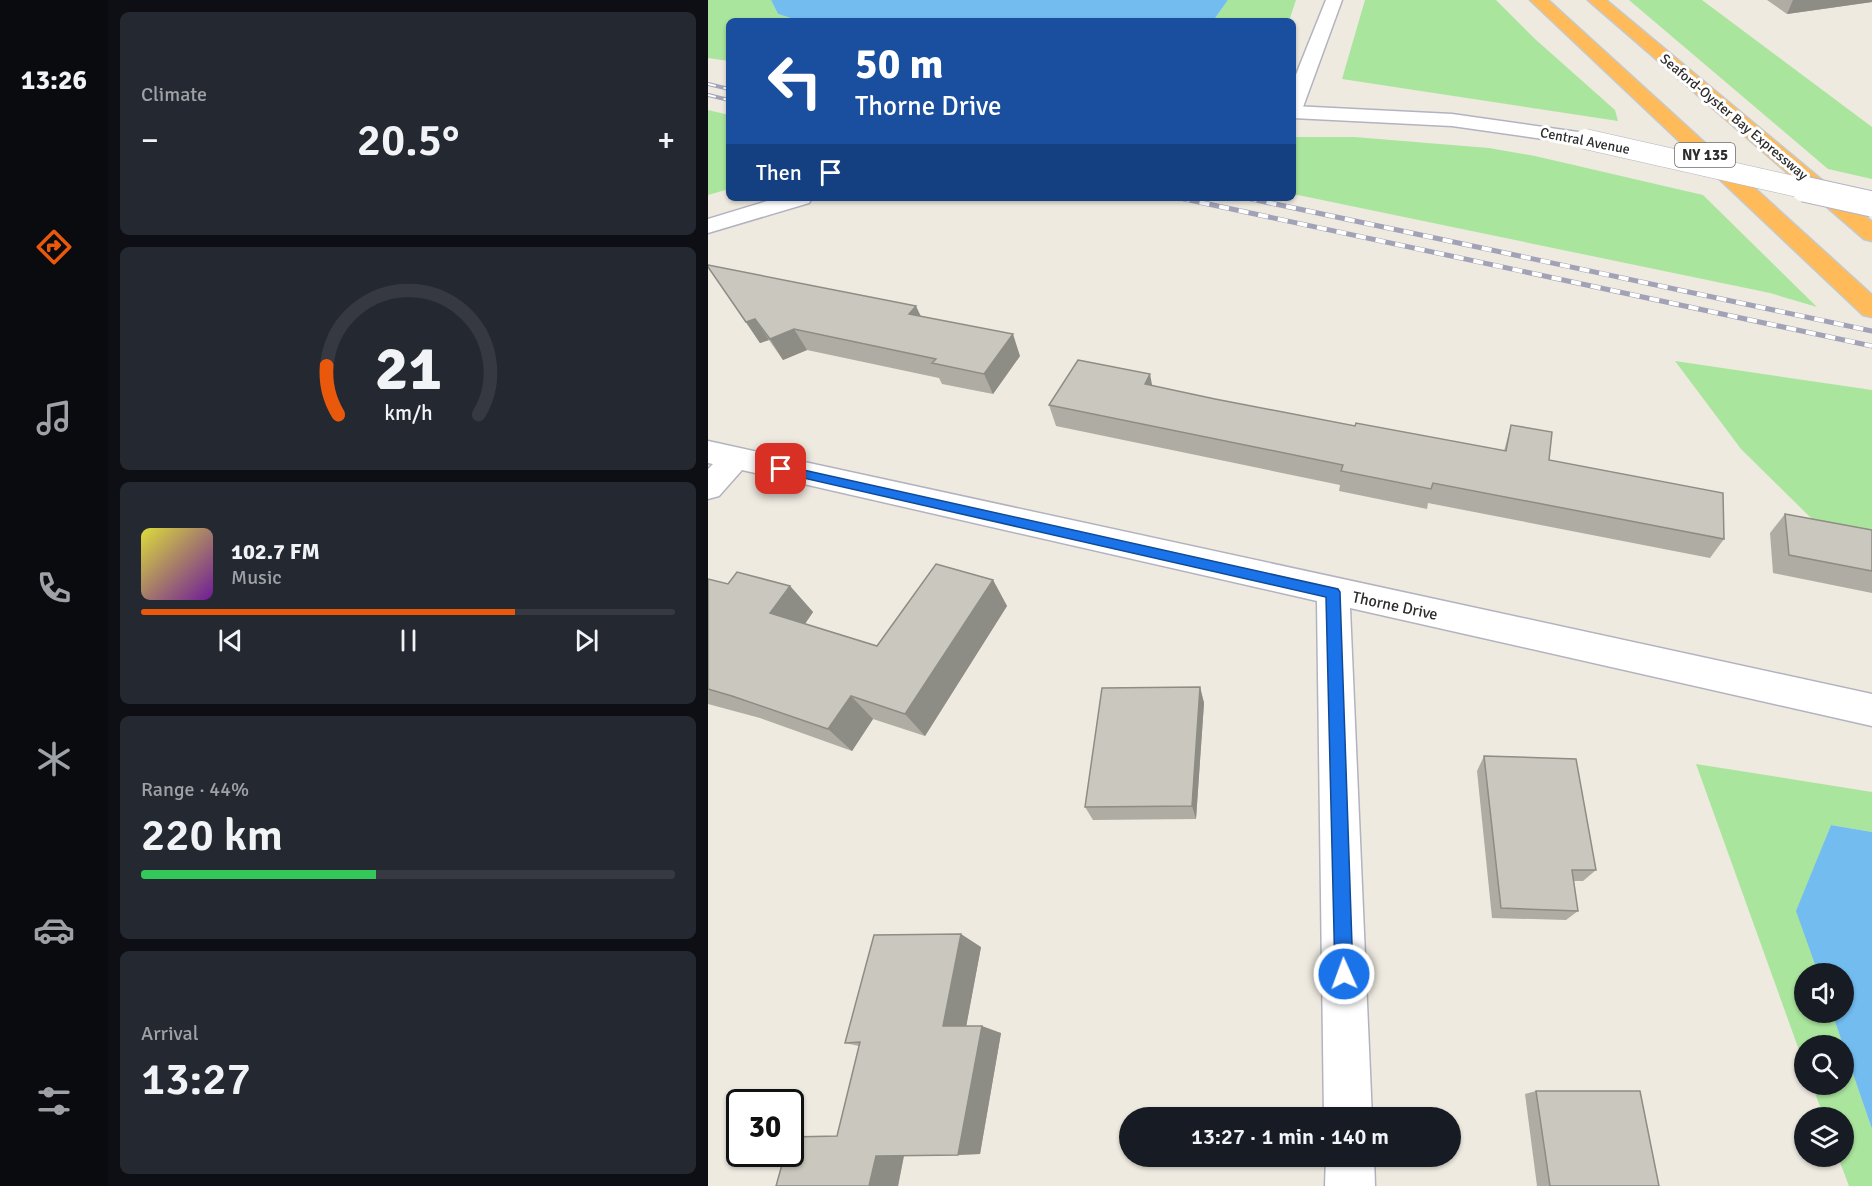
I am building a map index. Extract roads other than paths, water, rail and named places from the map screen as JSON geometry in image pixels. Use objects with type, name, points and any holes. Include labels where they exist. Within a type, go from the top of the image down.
[{"type":"highway","name":"NY 135","points":[[1538,0],[1872,309]]},
{"type":"highway","name":"Seaford-Oyster Bay Expressway","points":[[1596,0],[1872,234]]},
{"type":"street","points":[[1296,99],[1335,0]]},
{"type":"street","name":"Central Avenue","points":[[1296,112],[1452,120],[1585,139],[1872,204]]},
{"type":"street","points":[[708,226],[791,201]]},
{"type":"street","points":[[708,488],[721,456]]},
{"type":"street","name":"Thorne Drive","points":[[721,456],[1872,711]]},
{"type":"street","points":[[1333,592],[1348,1107]]},
{"type":"street","points":[[1350,1167],[1350,1186]]},
{"type":"water","points":[[771,0],[1228,0],[1215,18],[791,18],[778,14]]},
{"type":"water","points":[[1831,825],[1872,832],[1872,1129],[1854,1077],[1854,1035],[1840,1035],[1835,1023],[1854,1023],[1854,963],[1814,963],[1796,911]]},
{"type":"railway","points":[[708,84],[726,88]]},
{"type":"railway","points":[[708,95],[726,99]]},
{"type":"railway","points":[[1194,201],[1872,346]]},
{"type":"railway","points":[[1261,201],[1872,331]]}]
